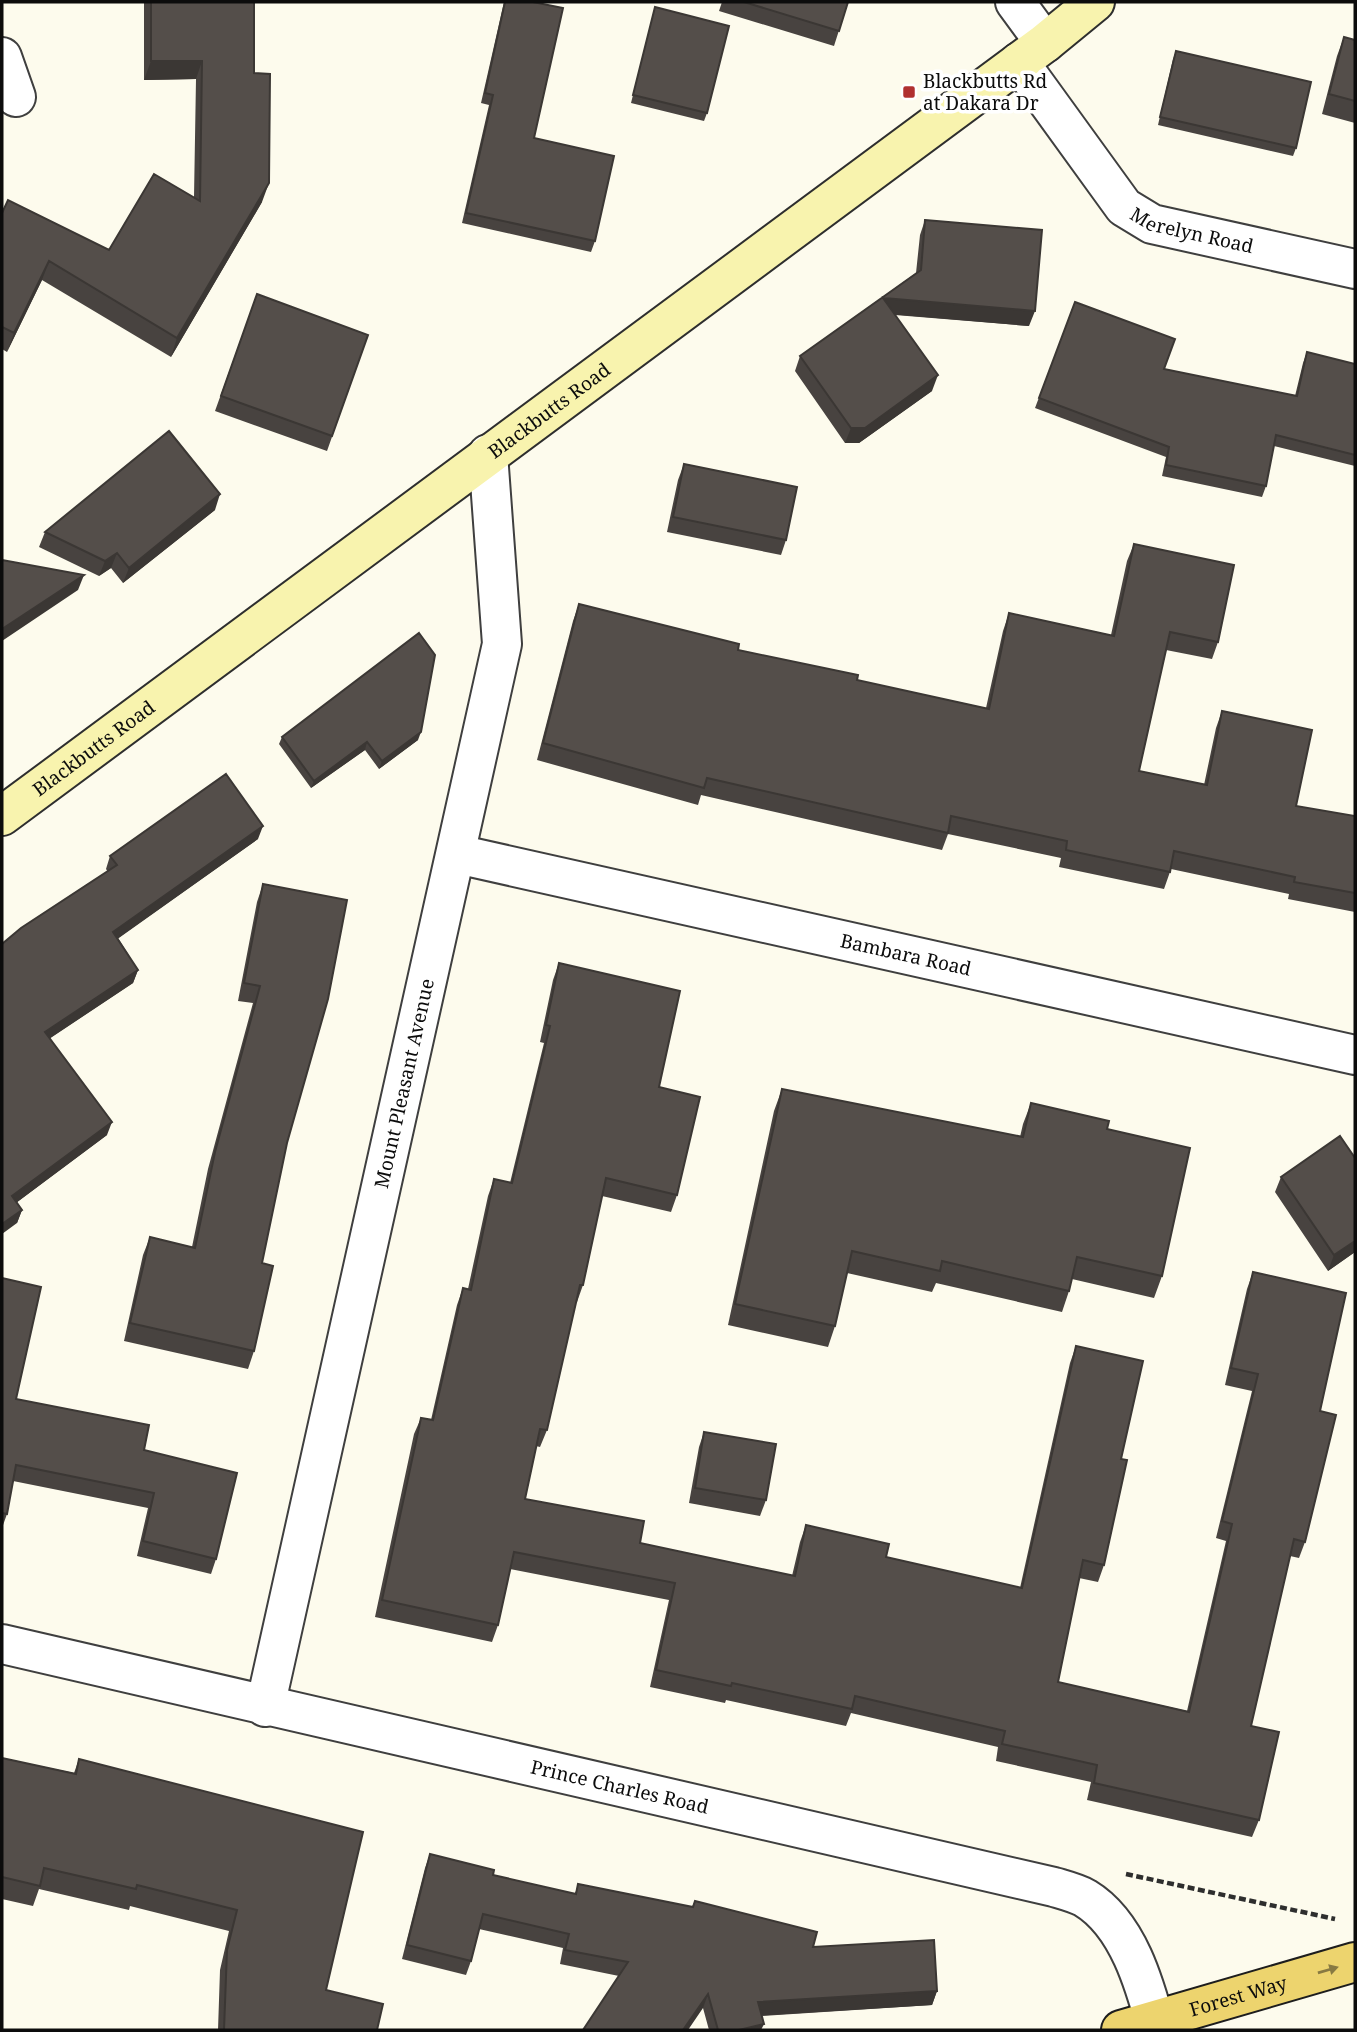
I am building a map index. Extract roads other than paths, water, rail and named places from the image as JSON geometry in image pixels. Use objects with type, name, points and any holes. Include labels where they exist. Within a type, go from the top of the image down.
[{"type":"main road","name":"Forest Way","points":[[1144,2027],[1355,1962]]},
{"type":"street","name":"Merelyn Road","points":[[1014,2],[1032,52],[1124,207],[1152,224],[1355,269]]},
{"type":"street","name":"Blackbutts Road","points":[[2,816],[1032,52],[1095,2]]},
{"type":"street","points":[[2,57],[16,97]]},
{"type":"street","name":"Mount Pleasant Avenue","points":[[265,1707],[502,644],[488,454]]},
{"type":"street","name":"Bambara Road","points":[[457,854],[1355,1055]]},
{"type":"street","name":"Prince Charles Road","points":[[2,1644],[265,1707],[1054,1886],[1085,1898],[1110,1920],[1127,1947],[1144,2027]]},
{"type":"place","name":"Blackbutts Rd at Dakara Dr","points":[[909,92]]}]
